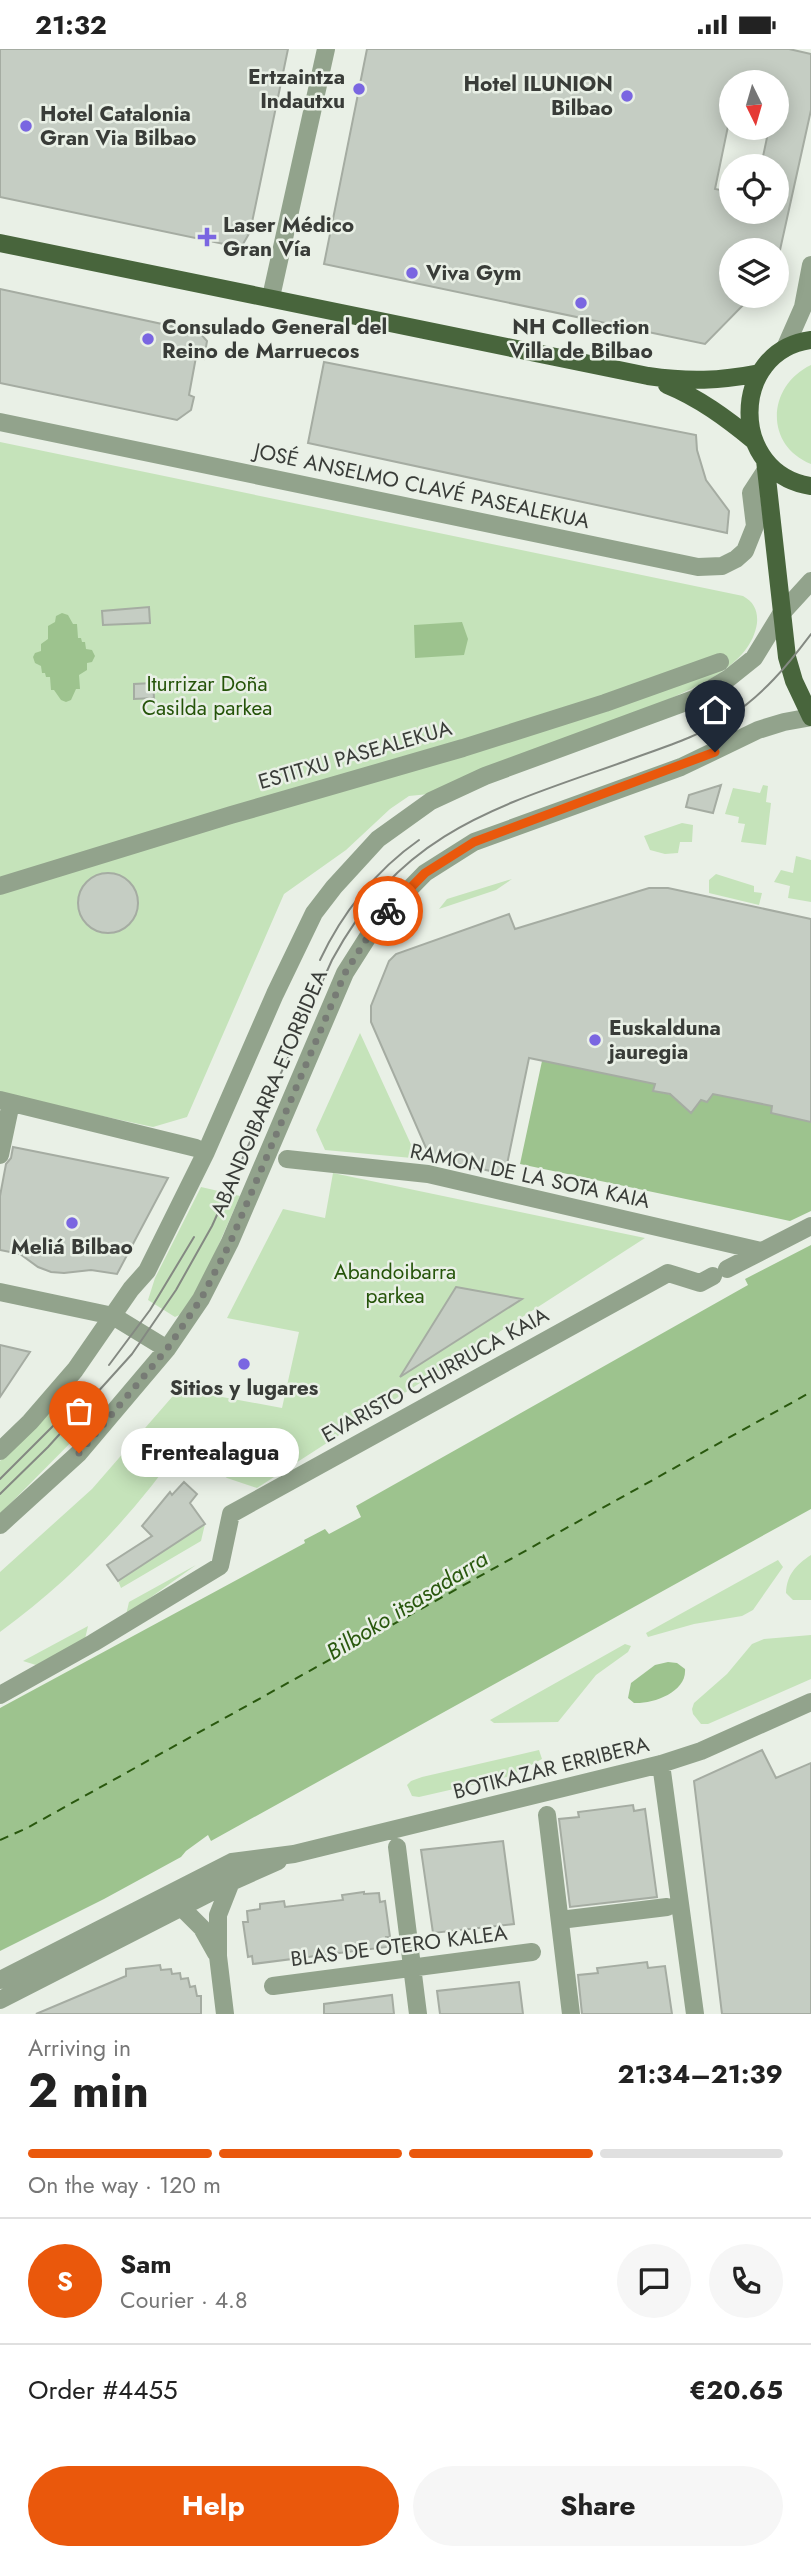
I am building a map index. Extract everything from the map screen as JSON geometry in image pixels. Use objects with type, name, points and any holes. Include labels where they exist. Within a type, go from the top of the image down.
[{"type":"main road","points":[[0,243],[648,376],[699,381],[723,380],[760,373]]},
{"type":"main road","points":[[810,338],[785,348],[760,373],[752,388],[749,423],[753,440],[766,465],[787,657],[794,681],[811,717]]},
{"type":"main road","points":[[648,376],[686,393],[721,414],[753,440]]},
{"type":"main road","points":[[766,465],[782,475],[811,486]]},
{"type":"street","points":[[271,297],[326,49]]},
{"type":"street","points":[[785,348],[803,307],[811,265]]},
{"type":"street","name":"JOSÉ ANSELMO CLAVÉ PASEALEKUA","points":[[0,422],[698,567],[722,566],[736,559],[744,551],[755,526],[751,493],[766,465]]},
{"type":"street","name":"ABANDOIBARRA ETORBIDEA","points":[[0,1451],[30,1422],[75,1370],[131,1289],[147,1271],[206,1152],[275,994],[314,913],[378,839],[431,801],[485,776],[694,699],[729,678],[754,658],[781,614],[811,582]]},
{"type":"street","name":"ESTITXU PASEALEKUA","points":[[0,886],[231,814],[463,748],[605,703],[720,662]]},
{"type":"street","name":"ABANDOIBARRA ETORBIDEA","points":[[0,1525],[79,1453],[167,1349],[201,1299],[230,1243],[345,973],[378,921],[425,873],[474,842],[682,766],[758,730],[811,717]]},
{"type":"street","points":[[0,1155],[6,1102],[197,1148]]},
{"type":"street","name":"RAMON DE LA SOTA KAIA","points":[[287,1159],[428,1174],[761,1251]]},
{"type":"street","name":"EVARISTO CHURRUCA KAIA","points":[[0,1695],[93,1643],[220,1566],[231,1514],[667,1273],[700,1283],[811,1226]]},
{"type":"street","points":[[0,1292],[113,1316],[167,1349]]},
{"type":"street","name":"BOTIKAZAR ERRIBERA","points":[[0,1980],[232,1862],[294,1854],[661,1764],[701,1751],[811,1702]]},
{"type":"street","points":[[661,1764],[695,2014]]},
{"type":"street","points":[[547,1815],[559,1920],[547,1950],[570,2014]]},
{"type":"street","points":[[397,1847],[418,2014]]},
{"type":"street","name":"BOTIKAZAR ERRIBERA","points":[[0,2000],[183,1909],[231,1882],[294,1854]]},
{"type":"street","points":[[225,2014],[218,1956],[218,1915],[231,1882]]},
{"type":"street","points":[[559,1920],[667,1907]]},
{"type":"street","points":[[135,1912],[183,1909],[202,1928],[218,1956]]},
{"type":"street","name":"BLAS DE OTERO KALEA","points":[[273,1986],[547,1950]]},
{"type":"green space","points":[[811,365],[811,464],[796,455],[785,443],[779,430],[777,415],[779,401],[786,387],[796,375]]},
{"type":"green space","name":"Iturrizar Doña Casilda parkea","points":[[0,442],[743,596],[754,607],[757,623],[753,638],[744,651],[733,663],[705,682],[661,703],[429,794],[409,796],[390,809],[346,850],[284,894],[187,1117],[153,1127],[0,1094]]},
{"type":"green space","points":[[763,785],[768,786],[766,802],[771,803],[766,845],[741,842],[745,824],[738,823],[739,817],[725,814],[733,788],[760,793]]},
{"type":"green space","points":[[682,823],[693,825],[692,842],[680,842],[678,853],[665,854],[650,850],[644,836]]},
{"type":"green space","points":[[796,856],[811,860],[811,902],[788,898],[790,886],[774,882],[781,870],[793,873]]},
{"type":"green space","points":[[716,874],[754,886],[754,892],[762,893],[759,905],[709,893],[709,880]]},
{"type":"green space","points":[[512,879],[496,890],[439,909],[447,899]]},
{"type":"green space","points":[[360,1033],[414,1151],[412,1158],[325,1150],[316,1130]]},
{"type":"green space","name":"Abandoibarra parkea","points":[[333,1173],[645,1238],[257,1488],[227,1478],[182,1445],[163,1472],[99,1546],[51,1591],[0,1632],[0,1572],[92,1489],[179,1389],[282,1408],[299,1332],[227,1318],[283,1209],[325,1218]]},
{"type":"green space","points":[[201,1187],[240,1196],[197,1294],[184,1313],[175,1317],[148,1300],[155,1278]]},
{"type":"green space","points":[[72,1387],[102,1411],[0,1514],[0,1461]]},
{"type":"green space","points":[[205,1524],[201,1541],[121,1588],[118,1581]]},
{"type":"green space","points":[[811,1555],[811,1600],[793,1600],[786,1593],[790,1575]]},
{"type":"green space","points":[[778,1560],[783,1567],[753,1610],[742,1616],[694,1624],[648,1637],[646,1633]]},
{"type":"green space","points":[[196,1565],[126,1615],[129,1602]]},
{"type":"green space","points":[[88,1626],[85,1639],[36,1665],[23,1661]]},
{"type":"green space","points":[[811,1635],[811,1679],[708,1724],[701,1724],[693,1714],[694,1703],[727,1674],[752,1644],[764,1639]]},
{"type":"green space","points":[[625,1644],[631,1646],[628,1652],[596,1675],[558,1722],[494,1723],[490,1720]]},
{"type":"green space","points":[[539,1750],[542,1759],[511,1776],[419,1797],[412,1796],[407,1785],[422,1777]]},
{"type":"water","points":[[62,613],[68,615],[73,624],[77,624],[78,638],[85,642],[86,649],[92,650],[95,656],[92,662],[87,663],[87,670],[79,675],[80,689],[76,689],[71,700],[66,702],[51,690],[50,677],[42,673],[41,666],[35,663],[33,657],[41,651],[41,644],[48,639],[48,626]]},
{"type":"water","points":[[462,622],[468,639],[464,655],[415,658],[414,625]]},
{"type":"water","points":[[542,1061],[655,1084],[653,1091],[707,1102],[713,1094],[772,1106],[771,1113],[811,1122],[811,1211],[790,1221],[520,1164]]},
{"type":"water","name":"Bilboko itsasadarra","points":[[811,1245],[811,1509],[211,1841],[208,1835],[181,1857],[0,1951],[0,1708],[305,1543],[304,1540],[325,1529],[329,1534],[361,1517],[356,1506],[748,1285],[745,1279]]},
{"type":"water","points":[[677,1663],[685,1669],[681,1684],[675,1690],[659,1699],[642,1703],[634,1703],[628,1698],[631,1683],[655,1665]]},
{"type":"building","points":[[0,49],[288,49],[250,232],[243,244],[238,247],[0,197]]},
{"type":"building","points":[[367,49],[789,49],[811,54],[811,110],[789,209],[789,154],[764,154],[766,140],[789,140],[789,70],[719,70],[719,140],[725,140],[722,154],[719,154],[715,189],[719,190],[719,224],[786,224],[783,238],[719,238],[719,308],[740,308],[705,344],[324,264]]},
{"type":"building","points":[[0,289],[199,332],[207,341],[204,359],[196,357],[189,395],[194,397],[191,410],[177,420],[0,383]]},
{"type":"building","points":[[324,362],[696,435],[697,450],[706,480],[729,511],[727,533],[308,443]]},
{"type":"building","points":[[149,607],[150,623],[103,625],[102,611]]},
{"type":"building","points":[[153,683],[154,698],[134,699],[134,684]]},
{"type":"building","points":[[721,785],[713,813],[686,807],[689,795]]},
{"type":"building","points":[[102,873],[114,873],[133,886],[138,903],[136,915],[125,928],[114,933],[102,933],[83,920],[78,909],[78,897],[91,878]]},
{"type":"building","name":"Euskalduna jauregia","points":[[649,888],[668,888],[811,919],[811,1122],[771,1113],[772,1106],[713,1094],[707,1102],[701,1100],[691,1113],[670,1094],[653,1091],[655,1084],[529,1058],[505,1174],[438,1160],[426,1148],[371,1022],[371,1006],[389,961],[396,954],[509,914],[515,929]]},
{"type":"building","name":"Meliá Bilbao","points":[[13,1147],[168,1178],[117,1274],[91,1270],[51,1272],[38,1267],[20,1254],[0,1250],[0,1196],[6,1164],[11,1158]]},
{"type":"building","points":[[456,1287],[522,1299],[400,1377]]},
{"type":"building","points":[[0,1345],[30,1352],[0,1397]]},
{"type":"building","points":[[184,1482],[197,1494],[190,1503],[205,1524],[118,1581],[107,1565],[152,1536],[142,1526],[170,1492],[172,1495]]},
{"type":"building","points":[[762,1750],[776,1778],[811,1763],[811,2014],[722,2014],[694,1781]]},
{"type":"building","points":[[633,1805],[634,1811],[645,1809],[657,1897],[570,1907],[559,1819],[579,1817],[578,1812]]},
{"type":"building","points":[[503,1841],[514,1924],[433,1933],[421,1850]]},
{"type":"building","points":[[379,1893],[380,1902],[385,1901],[390,1937],[386,1937],[387,1947],[253,1964],[252,1956],[248,1957],[243,1922],[248,1922],[247,1911],[260,1909],[260,1904],[284,1901],[285,1907],[343,1900],[342,1895]]},
{"type":"building","points":[[647,1962],[648,1968],[665,1966],[672,2014],[582,2014],[578,1975],[598,1973],[597,1968]]},
{"type":"building","points":[[160,1965],[161,1970],[171,1969],[172,1974],[180,1973],[181,1979],[188,1978],[190,1987],[195,1986],[197,1996],[201,1996],[201,2014],[36,2014],[126,1976],[126,1969]]},
{"type":"building","points":[[519,1982],[523,2014],[440,2014],[437,1991]]},
{"type":"building","points":[[392,1995],[394,2014],[324,2014],[324,2004]]},
{"type":"ferry route","points":[[0,1840],[27,1828],[811,1392]]},
{"type":"tram line","points":[[0,1494],[48,1447],[132,1354],[176,1290],[212,1226],[332,960],[359,916],[389,881],[422,852],[457,829],[495,810],[679,742],[717,724],[764,690],[811,634]]},
{"type":"tram line","points":[[320,960],[339,926],[362,894],[388,865],[419,840]]},
{"type":"tram line","points":[[109,1365],[150,1310],[194,1237]]},
{"type":"tram line","points":[[0,1479],[57,1422]]},
{"type":"way so far","points":[[79,1453],[167,1349],[201,1299],[230,1243],[345,973],[378,921],[388,911]]},
{"type":"place","name":"Ertzaintza Indautxu","points":[[359,89]]},
{"type":"place","name":"Hotel ILUNION Bilbao","points":[[627,96]]},
{"type":"place","name":"Hotel Catalonia Gran Via Bilbao","points":[[26,126]]},
{"type":"place","name":"Laser Médico Gran Vía","points":[[207,237]]},
{"type":"place","name":"Viva Gym","points":[[412,273]]},
{"type":"place","name":"NH Collection Villa de Bilbao","points":[[581,303]]},
{"type":"place","name":"Consulado General del Reino de Marruecos","points":[[148,339]]},
{"type":"place","name":"Euskalduna jauregia","points":[[595,1040]]},
{"type":"place","name":"Meliá Bilbao","points":[[72,1223]]},
{"type":"place","name":"Sitios y lugares","points":[[244,1364]]},
{"type":"place","name":"Frentealagua","points":[[79,1453]]},
{"type":"route","points":[[388,911],[425,873],[474,842],[715,752]]}]
